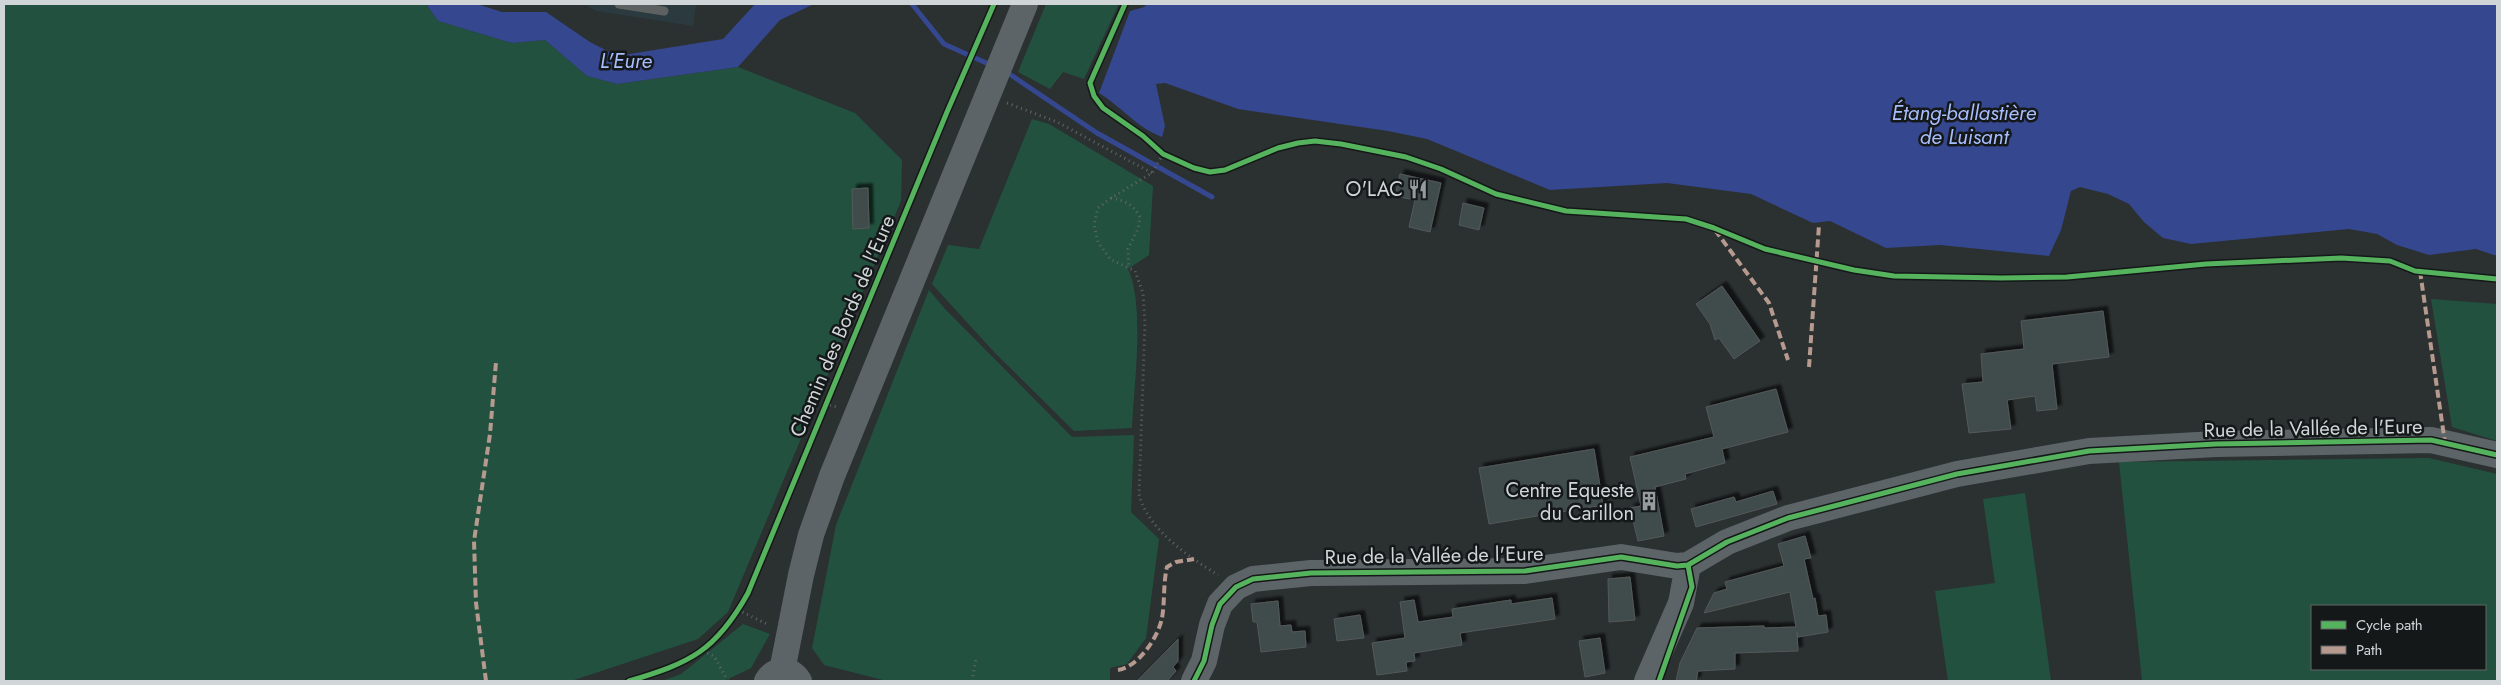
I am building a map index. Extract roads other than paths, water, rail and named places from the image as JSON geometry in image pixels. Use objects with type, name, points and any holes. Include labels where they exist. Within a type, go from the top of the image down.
[{"type":"street","points":[[783,678],[801,574],[811,535],[829,485],[1025,4]]},
{"type":"street","name":"Rue de la Vallée de l'Eure","points":[[1194,681],[1204,661],[1212,626],[1220,604],[1236,586],[1253,579],[1310,573],[1524,572],[1621,556],[1676,566],[1688,565],[1727,542],[1788,518],[1957,474],[2089,451],[2216,444],[2431,440],[2497,455]]},
{"type":"street","points":[[1647,681],[1681,603],[1688,565]]},
{"type":"lane","points":[[619,4],[664,11]]},
{"type":"water","name":"L'Eure","points":[[426,4],[477,4],[502,12],[546,12],[590,42],[617,56],[723,39],[755,4],[814,4],[780,20],[738,67],[617,84],[587,76],[545,40],[512,43],[438,21]]},
{"type":"water","name":"Étang-ballastière de Luisant","points":[[1147,4],[2497,4],[2497,256],[2476,249],[2429,255],[2397,245],[2377,234],[2349,229],[2191,244],[2163,238],[2144,222],[2129,204],[2108,194],[2080,187],[2071,191],[2061,230],[2049,256],[1940,245],[1886,248],[1830,221],[1813,223],[1751,194],[1667,183],[1550,190],[1427,139],[1388,131],[1238,109],[1165,83],[1156,84],[1165,126],[1162,137],[1144,128],[1099,93],[1130,11],[1144,7]]},
{"type":"waterway","points":[[912,4],[944,44],[993,66]]},
{"type":"waterway","points":[[1005,71],[1097,133],[1212,197]]},
{"type":"place","name":"O'LAC","points":[[1418,189]]},
{"type":"place","name":"Centre Equeste du Carillon","points":[[1649,501]]}]
